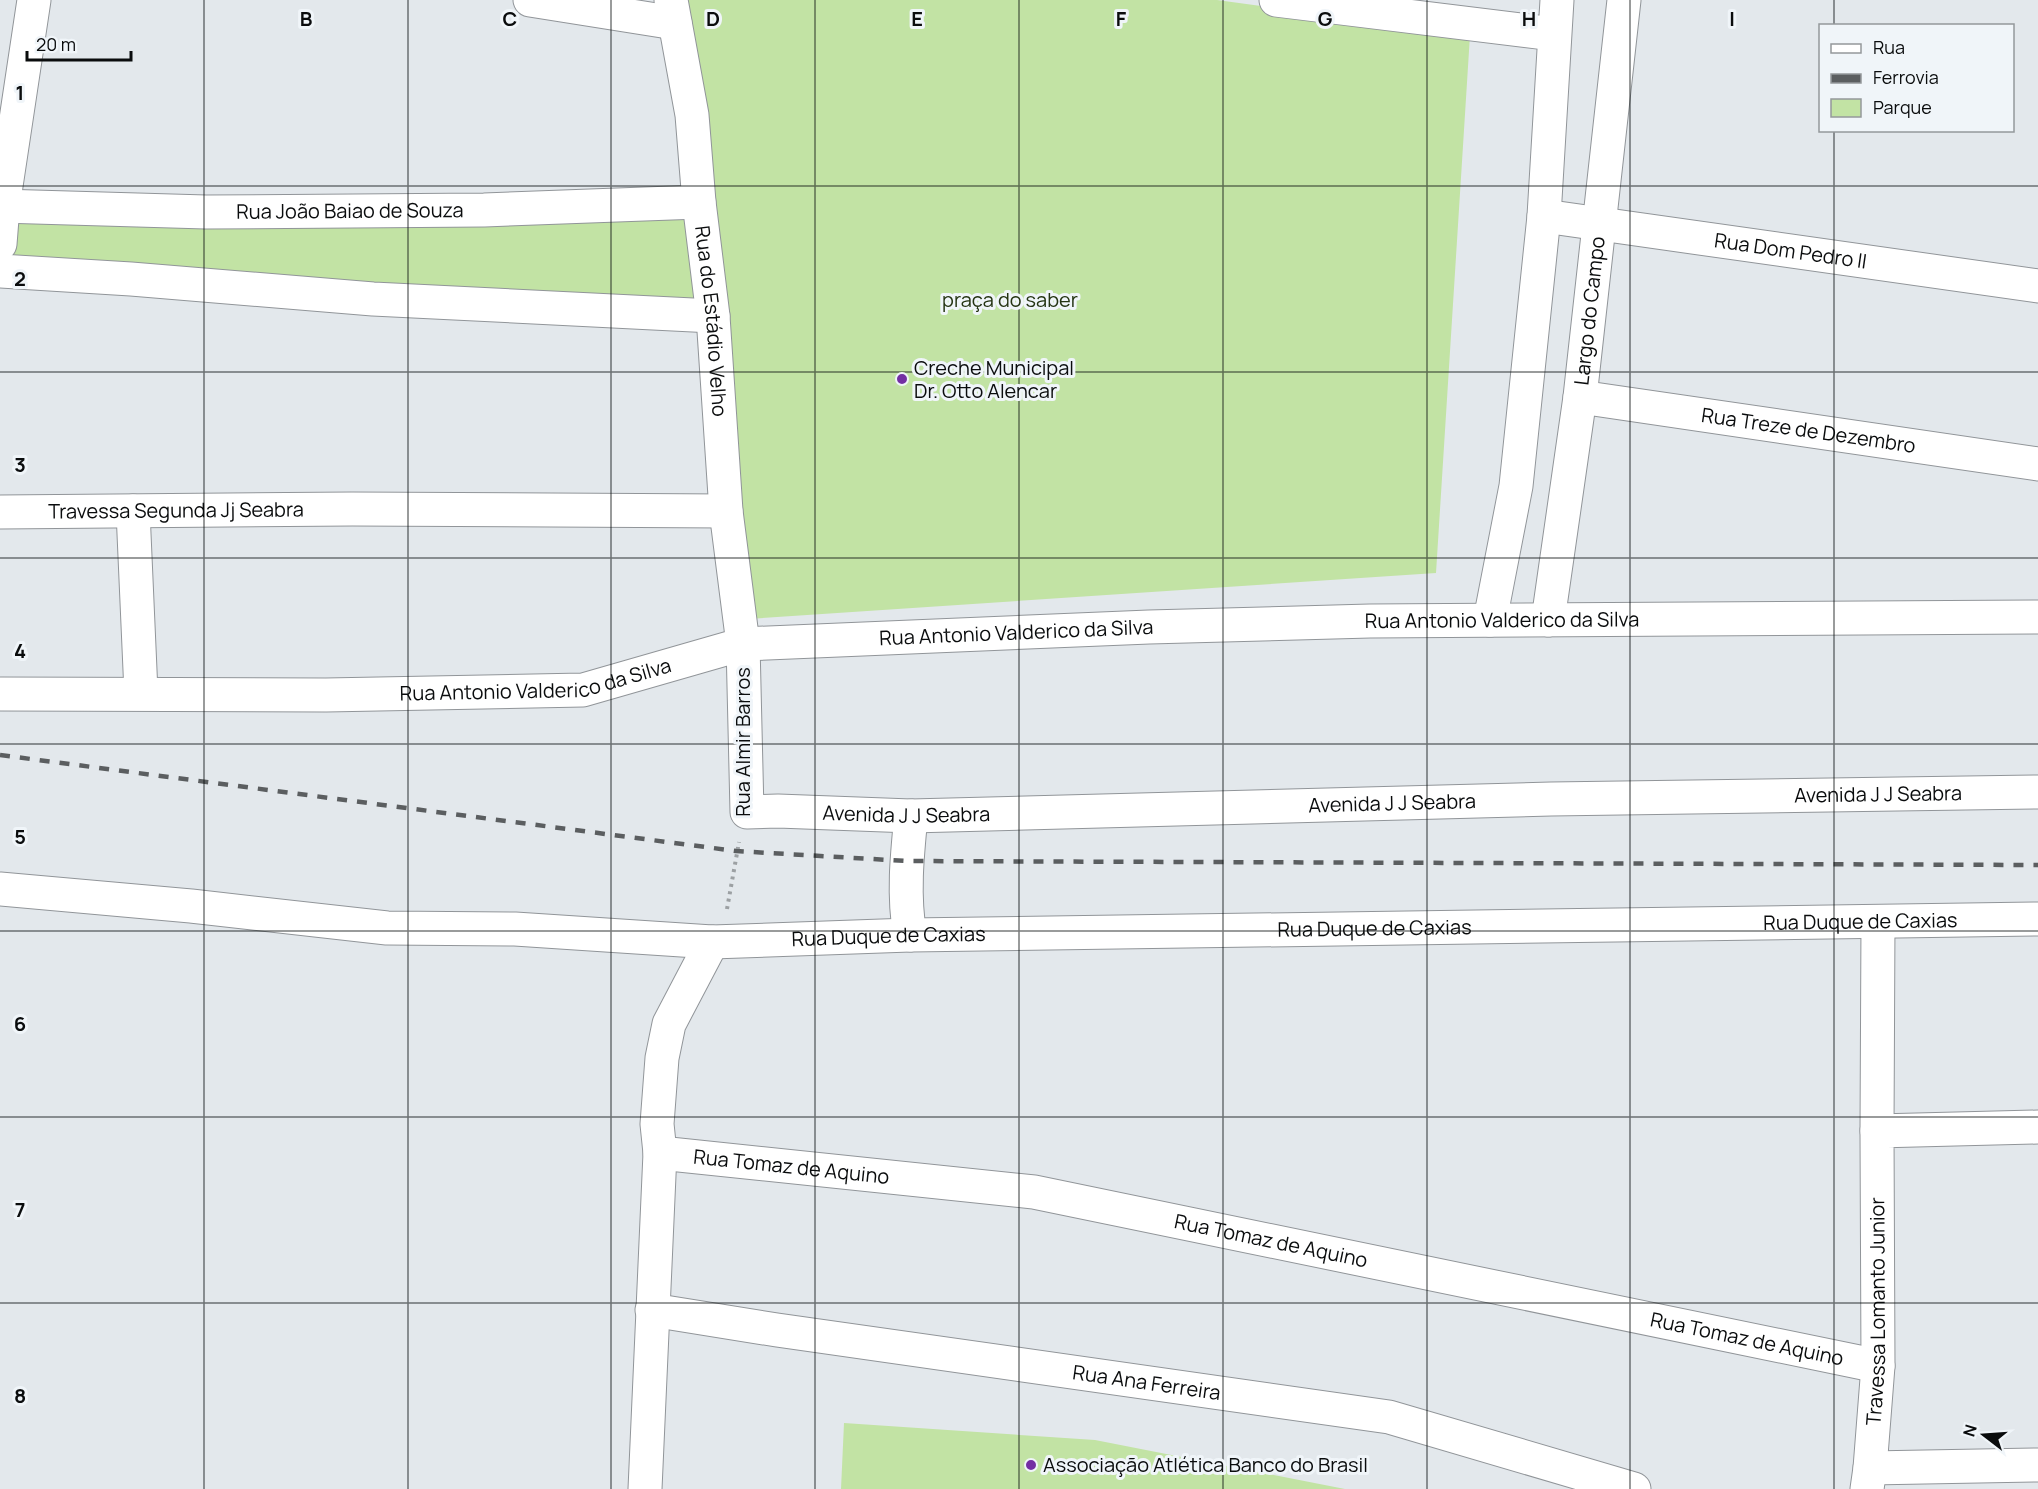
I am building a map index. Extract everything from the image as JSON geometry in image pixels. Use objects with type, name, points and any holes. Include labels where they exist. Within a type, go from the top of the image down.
[{"type":"street","points":[[0,244],[1,206],[34,0]]},
{"type":"street","points":[[530,0],[673,12]]},
{"type":"street","points":[[1276,0],[1554,34]]},
{"type":"street","points":[[1490,620],[1516,486],[1544,216],[1557,0]]},
{"type":"street","name":"Largo do Campo","points":[[1548,620],[1580,397],[1624,0]]},
{"type":"street","name":"Rua do Estádio Velho","points":[[673,12],[692,115],[699,202],[713,316],[726,511],[742,644]]},
{"type":"street","name":"Rua João Baiao de Souza","points":[[1,206],[206,212],[484,210],[699,202]]},
{"type":"street","name":"Rua Dom Pedro II","points":[[1544,216],[2038,286]]},
{"type":"street","points":[[0,271],[373,298],[713,316]]},
{"type":"street","name":"Rua Treze de Dezembro","points":[[1580,397],[2038,464]]},
{"type":"street","name":"Travessa Segunda Jj Seabra","points":[[0,512],[352,509],[726,511]]},
{"type":"street","points":[[133,511],[141,693]]},
{"type":"street","name":"Rua Antonio Valderico da Silva","points":[[0,694],[326,695],[584,690],[742,644],[1173,626],[1490,620],[2038,617]]},
{"type":"street","name":"Rua Almir Barros","points":[[742,644],[747,812]]},
{"type":"street","name":"Avenida J J Seabra","points":[[747,812],[911,816],[1551,799],[2038,792]]},
{"type":"street","points":[[910,935],[907,919],[906,861],[911,816]]},
{"type":"street","name":"Rua Duque de Caxias","points":[[0,889],[191,906],[387,928],[515,930],[712,942],[910,935],[2038,919]]},
{"type":"street","name":"Travessa Lomanto Junior","points":[[1869,1479],[1878,1366],[1878,922]]},
{"type":"street","points":[[645,1489],[660,1153],[657,1124],[662,1058],[669,1024],[712,942]]},
{"type":"street","points":[[1878,1131],[2038,1127]]},
{"type":"street","name":"Rua Tomaz de Aquino","points":[[660,1153],[1034,1192],[1878,1366]]},
{"type":"street","name":"Rua Ana Ferreira","points":[[652,1310],[801,1334],[1389,1417],[1634,1489]]},
{"type":"street","points":[[1869,1479],[2038,1465]]},
{"type":"path","name":"Rua Almir Barros","points":[[712,942],[720,930],[728,908],[736,851],[747,812]]},
{"type":"green space","name":"praça do saber","points":[[669,0],[1217,0],[1470,35],[1436,573],[748,619],[709,316],[0,271],[3,206],[695,202]]},
{"type":"green space","name":"Associação Atlética Banco do Brasil","points":[[844,1423],[1095,1440],[1345,1489],[841,1489]]},
{"type":"railway","points":[[0,755],[736,851],[906,861],[2038,865]]},
{"type":"place","name":"Creche Municipal Dr. Otto Alencar","points":[[902,379]]},
{"type":"place","name":"Associação Atlética Banco do Brasil","points":[[1031,1465]]}]
